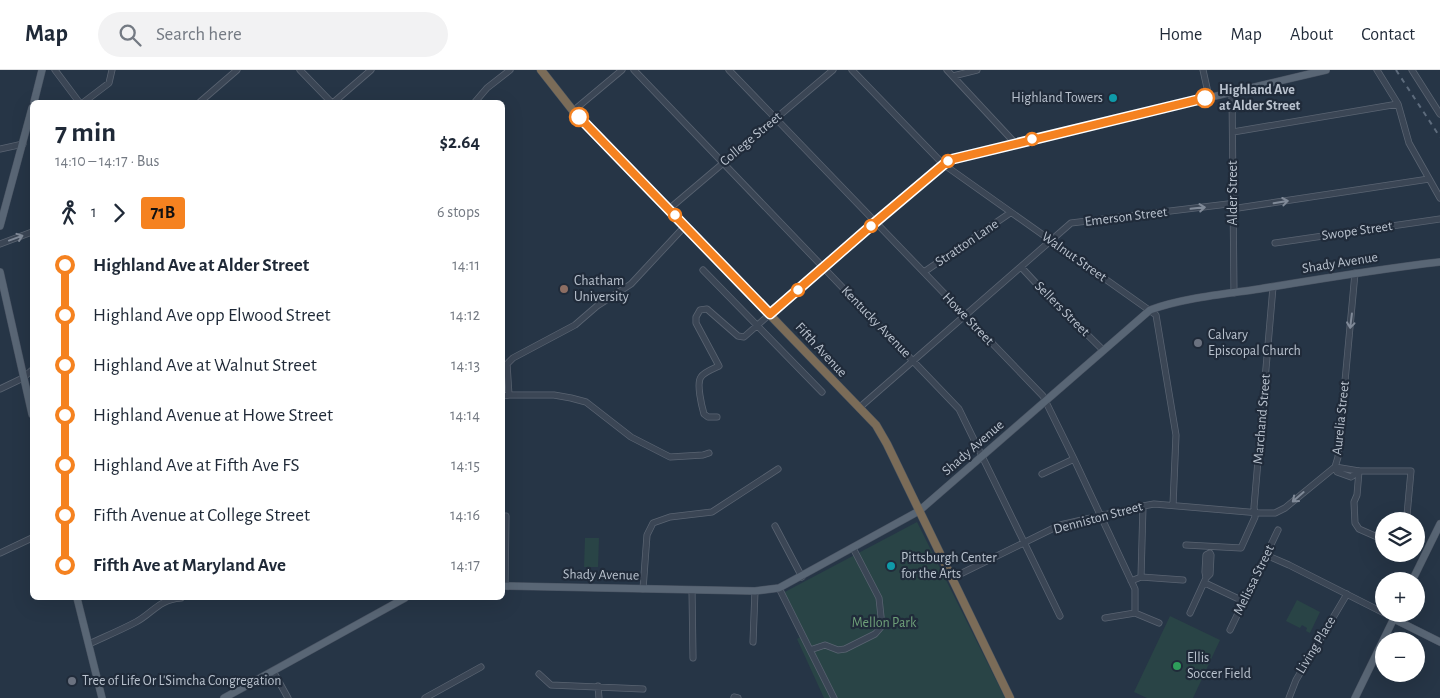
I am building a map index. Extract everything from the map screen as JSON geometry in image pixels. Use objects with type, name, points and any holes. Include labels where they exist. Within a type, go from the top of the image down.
[{"type":"highway","name":"Fifth Avenue","points":[[541,70],[573,111],[876,425],[1010,698]]},
{"type":"main road","points":[[34,100],[42,70]]},
{"type":"main road","points":[[770,314],[949,160],[1326,70]]},
{"type":"main road","points":[[0,226],[30,116]]},
{"type":"main road","name":"Shady Avenue","points":[[505,586],[755,591],[779,588],[919,511],[1150,310],[1162,305],[1234,293],[1355,273],[1440,262]]},
{"type":"main road","points":[[0,272],[30,406]]},
{"type":"main road","points":[[1416,572],[1440,524]]},
{"type":"main road","points":[[77,600],[102,698]]},
{"type":"main road","points":[[224,698],[401,600]]},
{"type":"main road","points":[[1355,698],[1392,622]]},
{"type":"main road","points":[[1405,622],[1440,642]]},
{"type":"street","points":[[56,70],[78,100]]},
{"type":"street","points":[[87,100],[109,83],[112,70]]},
{"type":"street","points":[[202,100],[237,70]]},
{"type":"street","points":[[300,70],[330,100]]},
{"type":"street","points":[[334,100],[371,70]]},
{"type":"street","points":[[477,100],[487,88],[510,70]]},
{"type":"street","points":[[573,111],[622,70]]},
{"type":"street","name":"Kentucky Avenue","points":[[634,70],[959,409],[1060,616]]},
{"type":"street","name":"Howe Street","points":[[729,70],[965,314],[1046,401],[1135,589],[1135,613]]},
{"type":"street","name":"College Street","points":[[669,209],[833,70]]},
{"type":"street","name":"Walnut Street","points":[[852,70],[943,164],[1150,310]]},
{"type":"street","points":[[948,70],[1016,143]]},
{"type":"street","points":[[953,76],[977,70]]},
{"type":"street","points":[[1203,70],[1209,97]]},
{"type":"street","points":[[1377,70],[1398,104],[1409,143],[1440,198]]},
{"type":"street","points":[[1412,70],[1440,114]]},
{"type":"street","name":"Alder Street","points":[[1232,92],[1234,293]]},
{"type":"street","points":[[1233,132],[1398,104]]},
{"type":"street","points":[[0,149],[23,144]]},
{"type":"street","name":"Emerson Street","points":[[859,408],[1071,223],[1228,204],[1238,208],[1430,179]]},
{"type":"street","name":"Stratton Lane","points":[[924,272],[1010,213]]},
{"type":"street","name":"Swope Street","points":[[1274,243],[1440,219]]},
{"type":"street","points":[[509,395],[507,364],[513,358],[575,326],[597,306],[631,284],[685,226]]},
{"type":"street","points":[[0,244],[30,233]]},
{"type":"street","name":"Sellers Street","points":[[1021,267],[1103,350]]},
{"type":"street","points":[[703,270],[822,392]]},
{"type":"street","name":"Aurelia Street","points":[[1254,512],[1275,513],[1281,510],[1335,467],[1338,457],[1355,273]]},
{"type":"street","name":"Marchand Street","points":[[1186,545],[1241,548],[1255,517],[1273,287]]},
{"type":"street","points":[[717,417],[708,417],[704,414],[701,404],[699,381],[701,376],[719,366],[696,323],[696,316],[700,310],[707,309],[738,336],[747,336],[770,314]]},
{"type":"street","points":[[1150,310],[1156,315],[1176,436],[1172,505]]},
{"type":"street","points":[[0,389],[23,378],[30,372]]},
{"type":"street","points":[[505,396],[554,396],[586,402],[631,437],[670,457],[708,453]]},
{"type":"street","points":[[1042,474],[1074,459]]},
{"type":"street","points":[[1335,467],[1359,471],[1410,471],[1407,512]]},
{"type":"street","points":[[643,589],[647,535],[653,523],[670,517],[712,512],[778,469]]},
{"type":"street","points":[[1359,471],[1357,495],[1354,502],[1355,523],[1359,529],[1375,536]]},
{"type":"street","name":"Denniston Street","points":[[952,578],[1060,525],[1143,506],[1154,504],[1254,512]]},
{"type":"street","points":[[1141,577],[1143,506]]},
{"type":"street","points":[[505,551],[506,516]]},
{"type":"street","points":[[776,526],[802,577]]},
{"type":"street","name":"Melissa Street","points":[[1230,630],[1278,530]]},
{"type":"street","points":[[0,552],[30,539]]},
{"type":"street","points":[[810,650],[825,645],[838,650],[845,649],[875,634],[881,628],[880,601],[853,548]]},
{"type":"street","points":[[1266,555],[1375,609]]},
{"type":"street","points":[[1131,580],[1141,577],[1183,580]]},
{"type":"street","points":[[1190,613],[1206,580],[1243,601]]},
{"type":"street","points":[[779,588],[834,698]]},
{"type":"street","points":[[692,590],[693,658]]},
{"type":"street","points":[[753,642],[755,591]]},
{"type":"street","name":"Living Place","points":[[1289,698],[1296,680],[1347,594]]},
{"type":"street","points":[[88,644],[136,622],[160,603],[168,600]]},
{"type":"street","points":[[1106,618],[1135,613],[1159,623]]},
{"type":"street","points":[[425,698],[481,667]]},
{"type":"street","points":[[273,671],[288,698]]},
{"type":"street","points":[[539,674],[552,685],[643,689]]},
{"type":"street","points":[[598,686],[598,698]]},
{"type":"green space","name":"Mellon Park","points":[[917,522],[1005,698],[824,698],[797,639],[800,637],[779,595]]},
{"type":"green space","points":[[585,538],[599,538],[598,567],[584,567]]},
{"type":"green space","points":[[1297,600],[1320,612],[1310,633],[1302,625],[1300,628],[1286,621]]},
{"type":"green space","name":"Ellis Soccer Field","points":[[1170,616],[1220,640],[1193,698],[1147,698],[1134,692]]},
{"type":"railway","points":[[1396,70],[1440,137]]},
{"type":"bus line","name":"71B","points":[[579,117],[770,314],[949,160],[1205,98]]},
{"type":"place","name":"Highland Towers","points":[[1113,98]]},
{"type":"place","name":"Highland Ave at Alder Street","points":[[1205,98]]},
{"type":"place","name":"Chatham University","points":[[564,289]]},
{"type":"place","name":"Calvary Episcopal Church","points":[[1198,343]]},
{"type":"place","name":"Pittsburgh Center for the Arts","points":[[891,566]]},
{"type":"place","name":"Ellis Soccer Field","points":[[1177,666]]},
{"type":"place","name":"Tree of Life Or L'Simcha Congregation","points":[[72,681]]}]
